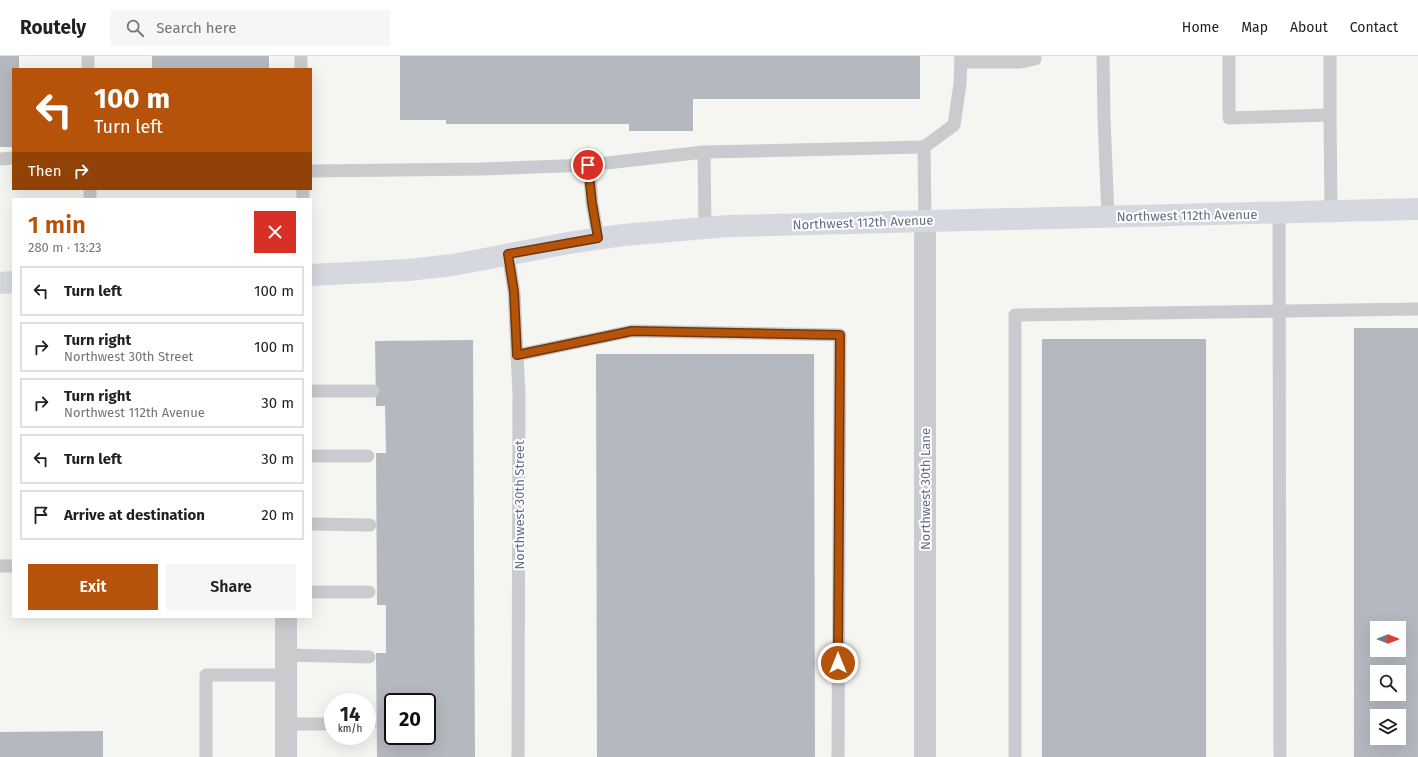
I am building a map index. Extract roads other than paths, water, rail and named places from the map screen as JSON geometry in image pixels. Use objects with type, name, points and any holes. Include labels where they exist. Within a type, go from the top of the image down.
[{"type":"street","name":"Northwest 112th Avenue","points":[[312,275],[408,270],[453,265],[598,238],[644,232],[705,228],[1418,208]]},
{"type":"street","name":"Northwest 30th Lane","points":[[925,221],[925,757]]},
{"type":"street","points":[[0,282],[12,282]]},
{"type":"street","points":[[286,618],[286,757]]},
{"type":"lane","points":[[88,56],[88,68]]},
{"type":"lane","points":[[301,56],[301,68]]},
{"type":"lane","points":[[312,171],[482,169],[588,165],[704,152],[924,147],[954,125],[960,84],[961,59],[1021,62],[1035,59],[1035,56]]},
{"type":"lane","points":[[1103,56],[1108,217]]},
{"type":"lane","points":[[1229,56],[1229,118],[1330,115]]},
{"type":"lane","points":[[1330,56],[1331,211]]},
{"type":"lane","points":[[924,147],[925,221]]},
{"type":"lane","points":[[704,152],[705,228]]},
{"type":"lane","points":[[0,159],[12,158]]},
{"type":"lane","points":[[588,165],[598,238]]},
{"type":"lane","points":[[1278,212],[1280,757]]},
{"type":"lane","name":"Northwest 30th Street","points":[[508,254],[514,292],[519,394],[518,757]]},
{"type":"lane","points":[[1015,757],[1015,315],[1418,309]]},
{"type":"lane","points":[[517,355],[632,331],[840,335],[838,757]]},
{"type":"lane","points":[[312,391],[373,391]]},
{"type":"lane","points":[[312,456],[368,456]]},
{"type":"lane","points":[[312,524],[370,525]]},
{"type":"lane","points":[[0,566],[12,566]]},
{"type":"lane","points":[[312,592],[369,592]]},
{"type":"lane","points":[[206,757],[206,675],[369,656]]},
{"type":"lane","points":[[286,724],[324,724]]}]
